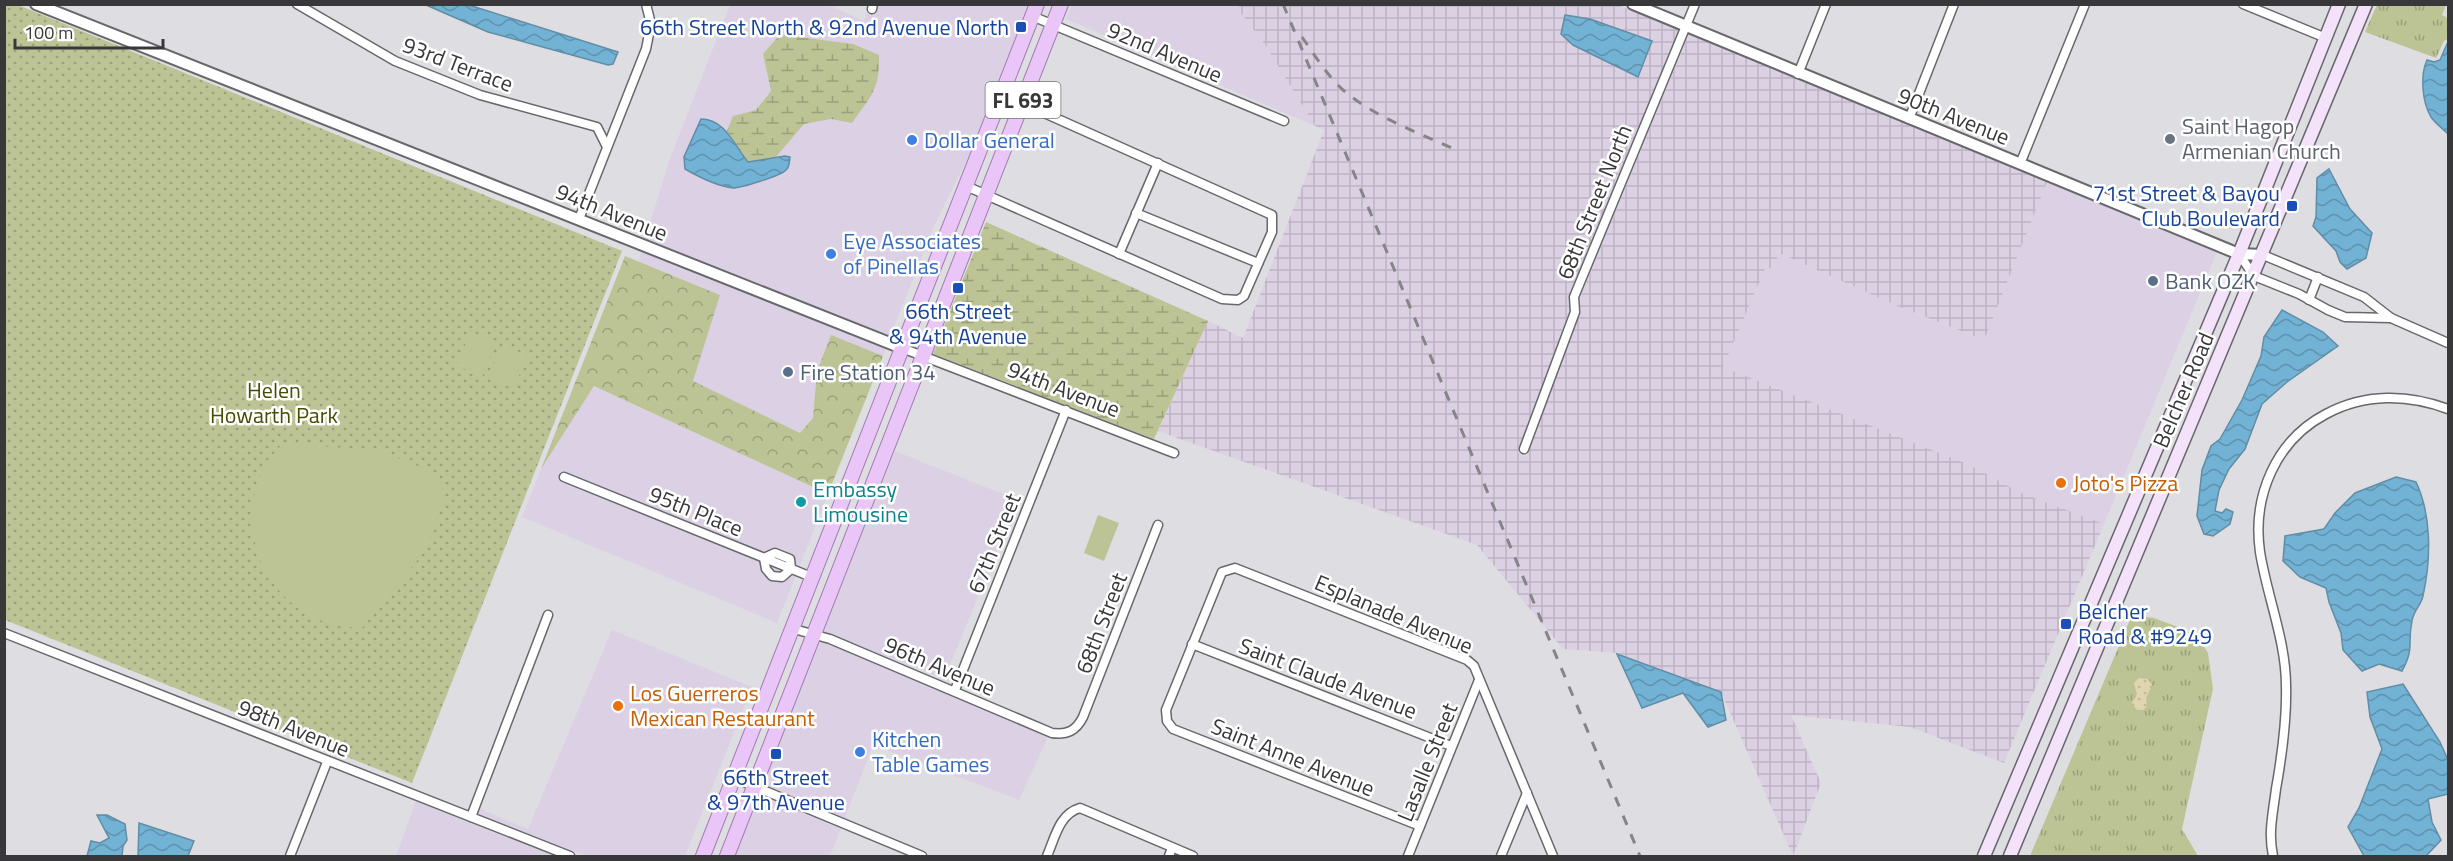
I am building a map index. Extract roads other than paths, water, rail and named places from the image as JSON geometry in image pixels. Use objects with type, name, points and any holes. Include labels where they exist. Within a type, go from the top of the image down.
[{"type":"main road","name":"FL 693","points":[[727,856],[1061,4]]},
{"type":"main road","name":"Belcher Road","points":[[1984,856],[2239,254],[2339,4]]},
{"type":"main road","name":"Belcher Road","points":[[2010,856],[2366,4]]},
{"type":"main road","name":"FL 693","points":[[703,856],[814,578],[1034,10]]},
{"type":"street","name":"94th Avenue","points":[[36,4],[922,356],[1174,453]]},
{"type":"street","name":"93rd Terrace","points":[[297,4],[406,65],[480,95],[597,127],[606,145]]},
{"type":"street","points":[[579,219],[606,145],[646,49],[651,24],[646,4]]},
{"type":"street","name":"90th Avenue","points":[[1633,4],[2239,254],[2263,255]]},
{"type":"street","name":"68th Street North","points":[[1524,449],[1575,312],[1574,297],[1695,4]]},
{"type":"street","points":[[1798,74],[1826,4]]},
{"type":"street","points":[[1909,119],[1954,4]]},
{"type":"street","points":[[2020,164],[2085,4]]},
{"type":"street","points":[[2243,4],[2325,38]]},
{"type":"street","name":"92nd Avenue","points":[[1034,10],[1053,25],[1284,121]]},
{"type":"street","points":[[966,186],[1230,301],[1244,296],[1272,232],[1272,215],[1022,103]]},
{"type":"street","points":[[1119,254],[1158,163]]},
{"type":"street","points":[[1136,213],[1258,263]]},
{"type":"street","points":[[2239,254],[2254,276],[2345,317],[2391,318]]},
{"type":"street","points":[[2263,255],[2364,297],[2391,318],[2448,343]]},
{"type":"street","points":[[2309,300],[2318,277]]},
{"type":"street","points":[[2273,856],[2269,836],[2285,729],[2286,684],[2260,550],[2260,506],[2265,487],[2275,463],[2290,441],[2313,420],[2340,406],[2370,397],[2412,399],[2448,408]]},
{"type":"street","name":"67th Street","points":[[955,690],[1066,410]]},
{"type":"street","name":"95th Place","points":[[564,477],[814,578]]},
{"type":"street","name":"68th Street","points":[[1072,731],[1083,717],[1158,525]]},
{"type":"street","points":[[764,558],[766,569],[772,576],[782,577],[791,569]]},
{"type":"street","name":"Esplanade Avenue","points":[[1192,644],[1222,572],[1235,568],[1467,660],[1474,666],[1553,856]]},
{"type":"street","points":[[471,817],[548,615]]},
{"type":"street","name":"96th Avenue","points":[[794,629],[830,639],[1052,733],[1063,734],[1072,731]]},
{"type":"street","name":"98th Avenue","points":[[4,633],[570,856]]},
{"type":"street","name":"Saint Anne Avenue","points":[[1192,644],[1166,710],[1167,721],[1173,729],[1420,826]]},
{"type":"street","name":"Saint Claude Avenue","points":[[1192,644],[1451,746]]},
{"type":"street","name":"Lasalle Street","points":[[1408,856],[1479,680]]},
{"type":"street","points":[[290,856],[327,762]]},
{"type":"street","points":[[735,778],[922,856]]},
{"type":"street","points":[[1501,856],[1527,793]]},
{"type":"street","points":[[1047,856],[1063,818],[1071,811],[1080,808],[1170,852],[1193,856]]},
{"type":"water","points":[[426,5],[469,5],[618,52],[613,64],[608,65],[488,32]]},
{"type":"water","points":[[1565,15],[1590,19],[1652,41],[1638,77],[1573,45],[1561,34]]},
{"type":"water","points":[[2447,44],[2448,134],[2428,111],[2423,81],[2427,60],[2434,62],[2440,60]]},
{"type":"water","points":[[701,119],[709,120],[723,128],[748,162],[785,156],[790,157],[788,167],[783,172],[769,178],[733,188],[714,183],[690,172],[685,169],[684,157]]},
{"type":"water","points":[[2329,169],[2350,209],[2372,233],[2366,258],[2347,269],[2340,262],[2336,251],[2313,226],[2316,217],[2317,178]]},
{"type":"water","points":[[2282,310],[2323,332],[2338,346],[2287,382],[2262,404],[2245,449],[2229,469],[2219,490],[2215,511],[2222,513],[2226,509],[2233,512],[2230,524],[2213,536],[2204,534],[2197,516],[2202,470],[2211,446],[2220,439],[2242,400],[2261,356],[2264,337]]},
{"type":"water","points":[[2396,477],[2416,482],[2425,509],[2429,538],[2426,582],[2422,599],[2413,618],[2410,651],[2402,671],[2379,664],[2362,671],[2343,650],[2341,633],[2326,588],[2300,577],[2283,561],[2285,536],[2324,529],[2335,513],[2355,493]]},
{"type":"water","points":[[1617,654],[1721,692],[1726,720],[1708,727],[1683,693],[1642,708]]},
{"type":"water","points":[[2403,684],[2440,742],[2448,760],[2448,794],[2428,799],[2432,822],[2441,840],[2426,856],[2364,856],[2348,827],[2359,808],[2382,749],[2370,717],[2367,692]]},
{"type":"water","points":[[97,815],[107,815],[125,824],[127,840],[123,846],[122,856],[87,856],[91,841],[100,843],[109,838]]},
{"type":"water","points":[[139,823],[194,841],[188,856],[138,856]]},
{"type":"railway","points":[[1283,4],[1640,856]]},
{"type":"railway","points":[[1302,37],[1320,64],[1354,99],[1396,123],[1456,150]]},
{"type":"place","name":"66th Street North & 92nd Avenue North","points":[[1021,27]]},
{"type":"place","name":"Saint Hagop Armenian Church","points":[[2170,139]]},
{"type":"place","name":"Dollar General","points":[[912,140]]},
{"type":"place","name":"71st Street & Bayou Club Boulevard","points":[[2292,206]]},
{"type":"place","name":"Eye Associates of Pinellas","points":[[831,254]]},
{"type":"place","name":"Bank OZK","points":[[2153,281]]},
{"type":"place","name":"66th Street & 94th Avenue","points":[[958,288]]},
{"type":"place","name":"Fire Station 34","points":[[788,372]]},
{"type":"place","name":"Joto's Pizza","points":[[2061,483]]},
{"type":"place","name":"Embassy Limousine","points":[[801,502]]},
{"type":"place","name":"Belcher Road & #9249","points":[[2066,624]]},
{"type":"place","name":"Los Guerreros Mexican Restaurant","points":[[618,706]]},
{"type":"place","name":"Kitchen Table Games","points":[[860,752]]},
{"type":"place","name":"66th Street & 97th Avenue","points":[[776,754]]},
{"type":"park label","name":"Helen Howarth Park","points":[[274,402]]}]
